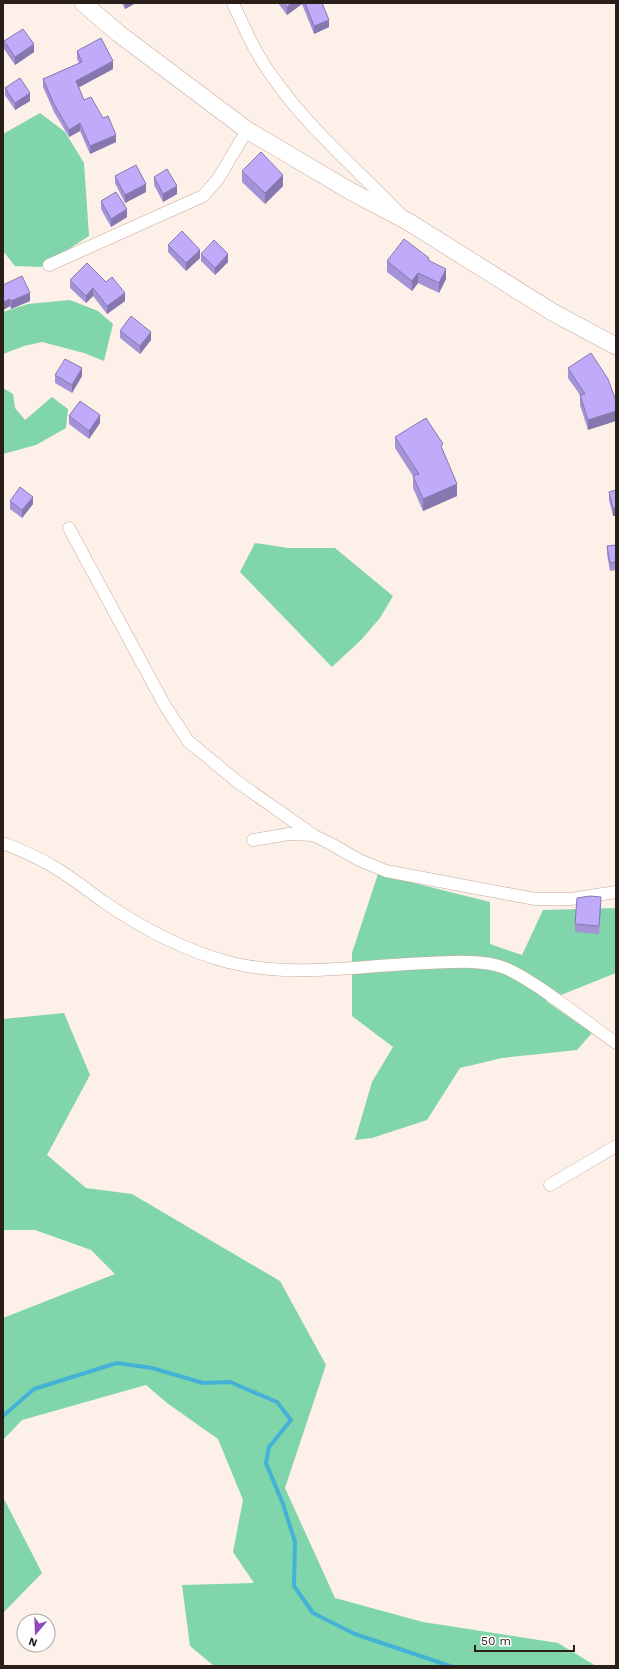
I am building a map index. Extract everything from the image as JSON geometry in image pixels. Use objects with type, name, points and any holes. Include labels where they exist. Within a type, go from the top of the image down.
[{"type":"main road","points":[[83,3],[130,42],[247,130],[352,192],[407,221],[554,313],[616,346]]},
{"type":"street","points":[[233,3],[242,24],[271,75],[294,105],[328,144],[367,180],[407,221]]},
{"type":"street","points":[[49,265],[203,196],[218,179],[247,130]]},
{"type":"street","points":[[69,528],[164,704],[188,741],[239,783],[313,835],[333,844],[359,860],[386,871],[535,899],[572,899],[616,892]]},
{"type":"street","points":[[253,840],[289,834],[313,835]]},
{"type":"street","points":[[3,843],[52,866],[133,921],[164,939],[196,952],[254,968],[276,970],[345,969],[395,964],[479,962],[504,968],[526,980],[570,1008],[616,1043]]},
{"type":"street","points":[[550,1185],[616,1146]]},
{"type":"green space","points":[[40,113],[65,132],[84,163],[89,236],[41,267],[15,266],[3,251],[3,134]]},
{"type":"green space","points":[[70,300],[98,311],[113,324],[104,361],[84,353],[42,342],[24,346],[3,354],[3,312],[28,304]]},
{"type":"green space","points":[[3,388],[13,394],[15,408],[25,420],[52,397],[68,409],[66,428],[36,445],[3,454]]},
{"type":"green space","points":[[255,543],[289,548],[335,548],[393,596],[380,618],[361,640],[332,667],[240,572]]},
{"type":"green space","points":[[378,874],[490,902],[490,944],[522,955],[543,910],[616,908],[616,973],[546,1001],[592,1033],[577,1050],[502,1058],[460,1068],[427,1120],[372,1138],[355,1140],[372,1082],[393,1047],[352,1016],[352,953]]},
{"type":"green space","points":[[64,1013],[90,1075],[47,1155],[86,1188],[132,1194],[280,1281],[326,1365],[285,1488],[335,1598],[423,1622],[558,1643],[596,1666],[214,1666],[190,1646],[182,1585],[254,1583],[233,1552],[243,1500],[218,1439],[167,1403],[146,1385],[22,1420],[3,1440],[3,1318],[115,1274],[91,1250],[35,1230],[3,1230],[3,1019]]},
{"type":"green space","points":[[3,1497],[42,1573],[3,1613]]},
{"type":"building","points":[[284,3],[292,3],[287,7]]},
{"type":"building","points":[[305,3],[322,3],[329,20],[314,26]]},
{"type":"building","points":[[23,29],[34,44],[15,57],[4,41]]},
{"type":"building","points":[[101,38],[113,61],[76,81],[84,100],[91,97],[103,118],[108,116],[116,135],[90,146],[80,123],[69,130],[54,104],[43,79],[82,62],[77,51]]},
{"type":"building","points":[[20,78],[30,93],[15,103],[5,88]]},
{"type":"building","points":[[261,152],[283,175],[265,193],[242,171]]},
{"type":"building","points":[[136,165],[146,184],[125,195],[115,176]]},
{"type":"building","points":[[167,169],[177,186],[163,194],[154,177]]},
{"type":"building","points":[[116,192],[127,209],[111,219],[101,201]]},
{"type":"building","points":[[182,231],[200,250],[186,263],[168,245]]},
{"type":"building","points":[[404,239],[429,258],[428,260],[446,269],[439,283],[418,273],[412,281],[387,261]]},
{"type":"building","points":[[214,240],[228,254],[215,268],[201,254]]},
{"type":"building","points":[[87,263],[106,282],[112,277],[125,293],[107,306],[93,288],[86,296],[70,280]]},
{"type":"building","points":[[22,276],[30,293],[11,301],[10,299],[3,302],[3,285]]},
{"type":"building","points":[[131,316],[151,332],[140,346],[120,331]]},
{"type":"building","points":[[591,353],[608,379],[616,401],[616,411],[588,420],[580,395],[585,394],[568,368]]},
{"type":"building","points":[[65,359],[82,368],[72,385],[55,375]]},
{"type":"building","points":[[80,401],[100,415],[89,431],[69,416]]},
{"type":"building","points":[[426,418],[443,444],[441,446],[457,484],[423,499],[413,476],[419,474],[395,437]]},
{"type":"building","points":[[20,487],[33,497],[22,510],[10,501]]},
{"type":"building","points":[[616,490],[616,508],[613,508],[609,492]]},
{"type":"building","points":[[616,545],[616,562],[610,563],[607,546]]},
{"type":"building","points":[[590,896],[601,897],[599,926],[575,924],[577,898]]},
{"type":"waterway","points":[[3,1416],[34,1389],[117,1363],[152,1368],[203,1383],[230,1382],[277,1402],[291,1420],[269,1447],[266,1463],[283,1504],[295,1542],[294,1586],[313,1613],[355,1634],[450,1666]]}]
